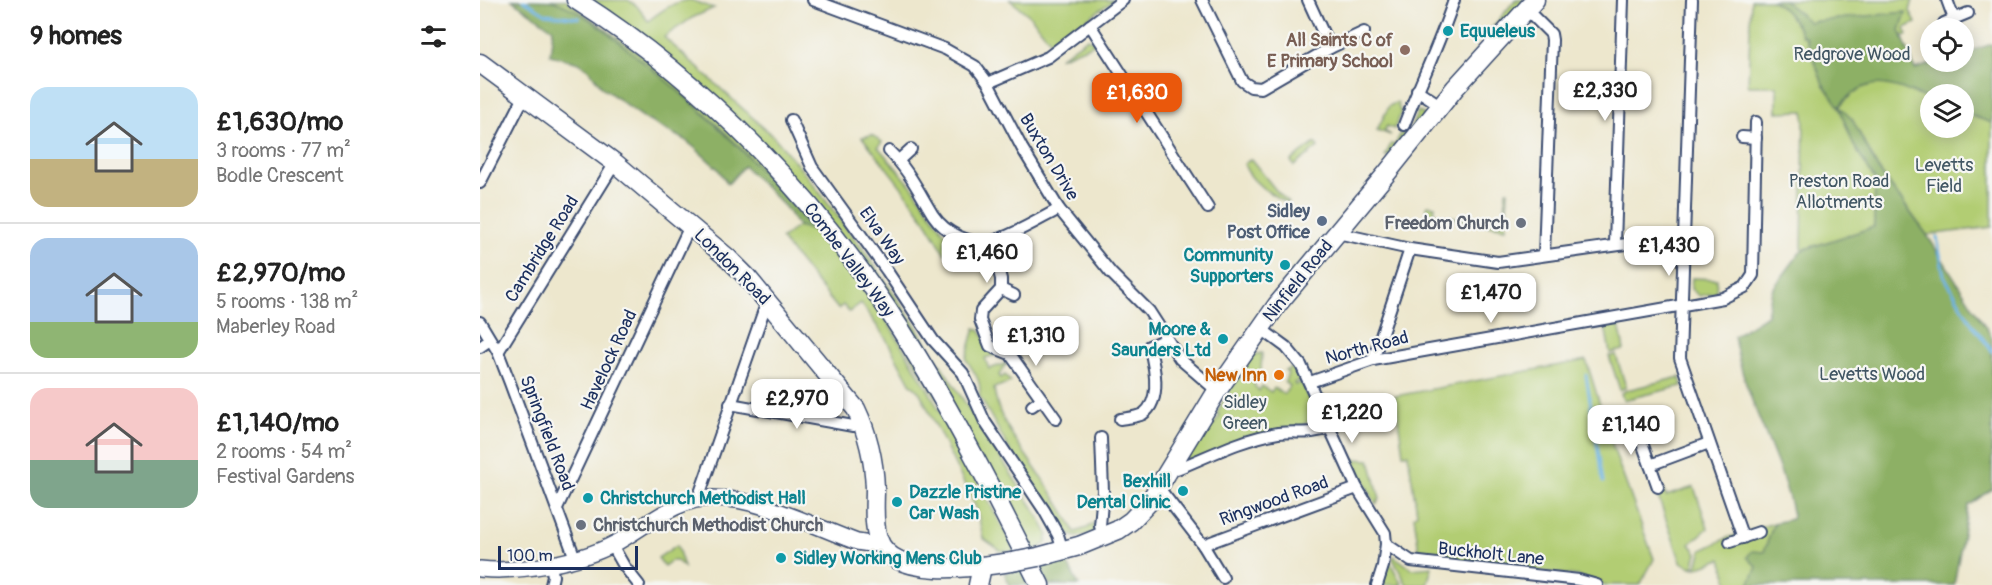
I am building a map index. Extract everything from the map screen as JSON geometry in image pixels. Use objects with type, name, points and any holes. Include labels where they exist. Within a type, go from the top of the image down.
[{"type":"main road","name":"Combe Valley Way","points":[[576,0],[597,13],[678,75],[739,131],[795,190],[835,238],[890,313],[936,388],[989,483],[1040,585]]},
{"type":"main road","name":"Ninfield Road","points":[[879,543],[893,558],[937,568],[955,577],[982,567],[1063,551],[1103,537],[1118,530],[1131,520],[1159,488],[1217,391],[1277,305],[1387,173],[1440,105],[1531,5]]},
{"type":"main road","name":"London Road","points":[[480,63],[615,163],[729,259],[769,304],[856,409],[863,423],[873,465],[879,543]]},
{"type":"main road","points":[[480,569],[523,568],[575,558],[612,545],[679,505],[713,498],[740,501],[857,542],[879,543]]},
{"type":"main road","points":[[978,585],[982,567]]},
{"type":"street","name":"Buxton Drive","points":[[813,0],[945,49],[975,66],[988,83],[1022,148],[1059,209],[1111,273],[1149,311],[1180,359],[1217,391]]},
{"type":"street","points":[[988,83],[1048,57],[1123,0]]},
{"type":"street","points":[[1202,0],[1242,81],[1251,87],[1260,88],[1329,48],[1364,32]]},
{"type":"street","points":[[1308,0],[1329,48]]},
{"type":"street","points":[[1404,125],[1454,0]]},
{"type":"street","points":[[1615,244],[1623,0]]},
{"type":"street","points":[[1692,0],[1680,358],[1743,538]]},
{"type":"street","points":[[1947,0],[1949,21],[1968,13]]},
{"type":"street","points":[[1531,5],[1551,34],[1552,40],[1544,255]]},
{"type":"street","points":[[1090,25],[1208,208]]},
{"type":"street","points":[[1417,90],[1440,105]]},
{"type":"street","points":[[480,183],[525,95]]},
{"type":"street","name":"Elva Way","points":[[791,120],[812,167],[887,271],[933,340],[963,373],[985,422],[1044,510],[1063,551]]},
{"type":"street","points":[[1742,137],[1756,138],[1756,122]]},
{"type":"street","name":"North Road","points":[[1310,382],[1373,360],[1723,298],[1744,287],[1753,275],[1756,138]]},
{"type":"street","points":[[899,160],[910,149]]},
{"type":"street","points":[[889,151],[899,160],[919,188],[934,217],[956,236],[991,241],[1059,209]]},
{"type":"street","name":"Cambridge Road","points":[[498,352],[615,163]]},
{"type":"street","name":"Havelock Road","points":[[557,508],[690,226]]},
{"type":"street","points":[[1338,231],[1342,234],[1410,249],[1491,262],[1684,236]]},
{"type":"street","points":[[991,241],[1001,279],[1001,290],[981,311],[980,320],[990,346],[1010,354],[1056,418]]},
{"type":"street","points":[[1373,360],[1410,249]]},
{"type":"street","points":[[1001,290],[1014,295]]},
{"type":"street","points":[[700,499],[700,492],[730,405],[764,310],[769,304]]},
{"type":"street","name":"Springfield Road","points":[[480,322],[498,352],[575,558]]},
{"type":"street","points":[[1260,328],[1292,353],[1301,365],[1357,488],[1385,533],[1386,544],[1377,585]]},
{"type":"street","points":[[1120,420],[1142,414],[1151,405],[1156,374],[1149,346],[1166,339]]},
{"type":"street","points":[[480,347],[490,340]]},
{"type":"street","points":[[1010,374],[1019,367]]},
{"type":"street","points":[[1032,406],[1042,399]]},
{"type":"street","points":[[730,405],[853,426],[863,423]]},
{"type":"street","points":[[1632,415],[1633,428],[1658,487]]},
{"type":"street","points":[[1171,466],[1177,469],[1215,451],[1245,441],[1279,433],[1304,434],[1329,428]]},
{"type":"street","points":[[1101,438],[1103,491],[1100,526],[1103,537]]},
{"type":"street","points":[[1650,465],[1709,443]]},
{"type":"street","points":[[1159,488],[1203,545],[1223,578]]},
{"type":"street","name":"Ringwood Road","points":[[1203,545],[1357,488]]},
{"type":"street","points":[[1730,542],[1759,532]]},
{"type":"street","name":"Buckholt Lane","points":[[1386,544],[1411,561],[1579,580],[1597,585]]},
{"type":"street","points":[[612,545],[624,566],[639,585]]},
{"type":"street","points":[[551,564],[553,576],[551,585]]},
{"type":"green space","points":[[512,0],[553,1],[574,10],[603,29],[679,92],[749,157],[812,230],[798,226],[785,207],[744,166],[728,184],[718,169],[695,148],[685,140],[647,120],[603,88],[588,69],[579,63],[550,55],[553,29]]},
{"type":"green space","points":[[552,0],[566,0],[670,76],[735,134],[790,193],[867,288],[929,391],[1016,552],[1001,551],[983,538],[977,510],[920,393],[910,383],[886,339],[861,303],[849,312],[843,305],[838,309],[781,239],[798,226],[811,229],[779,189],[726,133],[668,82]]},
{"type":"green space","points":[[589,0],[628,0],[637,6],[648,21],[679,2],[691,0],[714,8],[692,18],[664,37],[775,138],[865,252],[1037,514],[1048,534],[1046,543],[1040,548],[1031,550],[824,214]]},
{"type":"green space","points":[[1010,0],[1114,0],[1052,43],[1030,16]]},
{"type":"green space","points":[[1515,0],[1527,0],[1499,35],[1491,29]]},
{"type":"green space","points":[[1751,0],[1770,0],[1781,5],[1790,14],[1802,36],[1805,36],[1823,84],[1840,107],[1850,95],[1861,88],[1882,84],[1920,96],[1920,138],[1974,138],[1974,117],[1992,123],[1992,227],[1927,235],[1878,168],[1852,119],[1853,144],[1875,180],[1874,227],[1802,250],[1804,111],[1777,112],[1777,86],[1748,86]]},
{"type":"green space","name":"Redgrove Wood","points":[[1772,0],[1784,0],[1809,22],[1906,12],[1900,30],[1915,69],[1920,67],[1920,72],[1974,72],[1974,50],[1992,44],[1992,123],[1974,117],[1974,84],[1920,84],[1920,96],[1893,86],[1871,85],[1861,88],[1839,107],[1823,84],[1805,36],[1802,36],[1786,11]]},
{"type":"green space","points":[[1784,0],[1913,0],[1910,11],[1916,23],[1905,28],[1907,35],[1903,36],[1900,30],[1906,12],[1809,22]]},
{"type":"green space","points":[[1088,38],[1097,43],[1059,58]]},
{"type":"green space","points":[[1397,102],[1401,114],[1394,129],[1387,126],[1384,131],[1391,135],[1377,130],[1389,106]]},
{"type":"green space","name":"Levetts Wood","points":[[1839,107],[1852,119],[1878,169],[1927,235],[1992,337],[1992,489],[1968,506],[1954,585],[1749,585],[1757,567],[1747,557],[1752,551],[1764,552],[1774,523],[1792,519],[1793,516],[1780,471],[1745,382],[1734,336],[1767,315],[1772,290],[1802,250],[1874,227],[1875,180],[1853,144]]},
{"type":"green space","points":[[1418,111],[1425,115],[1393,155],[1385,156],[1391,144],[1395,145],[1401,133],[1408,135]]},
{"type":"green space","points":[[872,135],[882,142],[878,147],[915,190],[946,235],[945,245],[953,248],[956,242],[964,246],[945,254],[916,207],[862,137]]},
{"type":"green space","points":[[1315,143],[1318,147],[1294,166],[1291,161]]},
{"type":"green space","points":[[1251,159],[1288,202],[1286,203],[1256,182],[1244,164]]},
{"type":"green space","points":[[1506,191],[1508,191],[1506,228],[1426,214],[1427,205],[1435,206],[1434,214],[1501,224],[1505,219]]},
{"type":"green space","points":[[1692,278],[1717,279],[1716,293],[1699,296],[1691,289]]},
{"type":"green space","points":[[1619,324],[1624,350],[1610,353],[1605,326]]},
{"type":"green space","points":[[975,328],[999,354],[985,358],[989,369],[1007,363],[999,375],[1001,378],[1005,375],[1011,382],[994,388],[998,408],[1006,425],[1059,503],[1075,532],[1094,523],[1094,533],[1077,537],[1069,535],[1018,465],[979,395],[980,386],[966,359]]},
{"type":"green space","name":"Sidley Green","points":[[1262,353],[1261,369],[1254,385],[1259,391],[1262,386],[1271,392],[1274,388],[1284,394],[1290,386],[1285,382],[1288,373],[1285,371],[1294,367],[1301,379],[1294,383],[1295,385],[1302,382],[1313,408],[1312,419],[1300,427],[1184,463],[1192,444],[1220,416],[1217,413],[1251,355]]},
{"type":"green space","points":[[1616,355],[1626,387],[1620,390],[1609,356]]},
{"type":"green space","points":[[1586,360],[1618,462],[1654,559],[1640,585],[1606,585],[1578,576],[1420,557],[1414,516],[1417,513],[1408,454],[1403,454],[1395,396]]},
{"type":"green space","points":[[1680,377],[1682,386],[1623,400],[1621,393],[1627,390]]},
{"type":"green space","points":[[1352,459],[1370,460],[1380,499],[1376,504]]},
{"type":"green space","points":[[1694,487],[1708,528],[1690,544],[1697,553],[1693,568],[1681,562],[1656,491],[1663,488],[1666,496]]},
{"type":"green space","points":[[1774,523],[1749,585],[1729,585],[1721,559],[1696,568],[1702,550],[1727,538]]},
{"type":"green space","points":[[677,545],[684,567],[677,561],[671,561],[664,566],[658,558]]},
{"type":"green space","points":[[1394,556],[1412,569],[1432,567],[1427,585],[1407,585],[1393,559]]},
{"type":"green space","points":[[1389,560],[1402,585],[1382,585]]},
{"type":"green space","points":[[1066,561],[1079,585],[1049,585],[1039,566]]},
{"type":"green space","points":[[1021,569],[1029,585],[1010,585],[1004,573]]},
{"type":"waterway","points":[[524,0],[546,14],[579,18]]},
{"type":"waterway","points":[[1937,237],[1944,276],[1972,324],[1992,351]]},
{"type":"waterway","points":[[1586,375],[1603,482]]},
{"type":"place","name":"Equueleus","points":[[1448,31]]},
{"type":"place","name":"All Saints C of E Primary School","points":[[1405,50]]},
{"type":"place","name":"Sidley Post Office","points":[[1322,221]]},
{"type":"place","name":"Freedom Church","points":[[1521,223]]},
{"type":"place","name":"Community Supporters","points":[[1285,265]]},
{"type":"place","name":"Moore & Saunders Ltd","points":[[1223,339]]},
{"type":"place","name":"New Inn","points":[[1279,375]]},
{"type":"place","name":"Bexhill Dental Clinic","points":[[1183,491]]},
{"type":"place","name":"Christchurch Methodist Hall","points":[[588,498]]},
{"type":"place","name":"Dazzle Pristine Car Wash","points":[[897,502]]},
{"type":"place","name":"Christchurch Methodist Church","points":[[581,525]]},
{"type":"place","name":"Sidley Working Mens Club","points":[[781,558]]},
{"type":"park label","name":"Levetts Field","points":[[1944,175]]},
{"type":"park label","name":"Preston Road Allotments","points":[[1839,192]]}]
